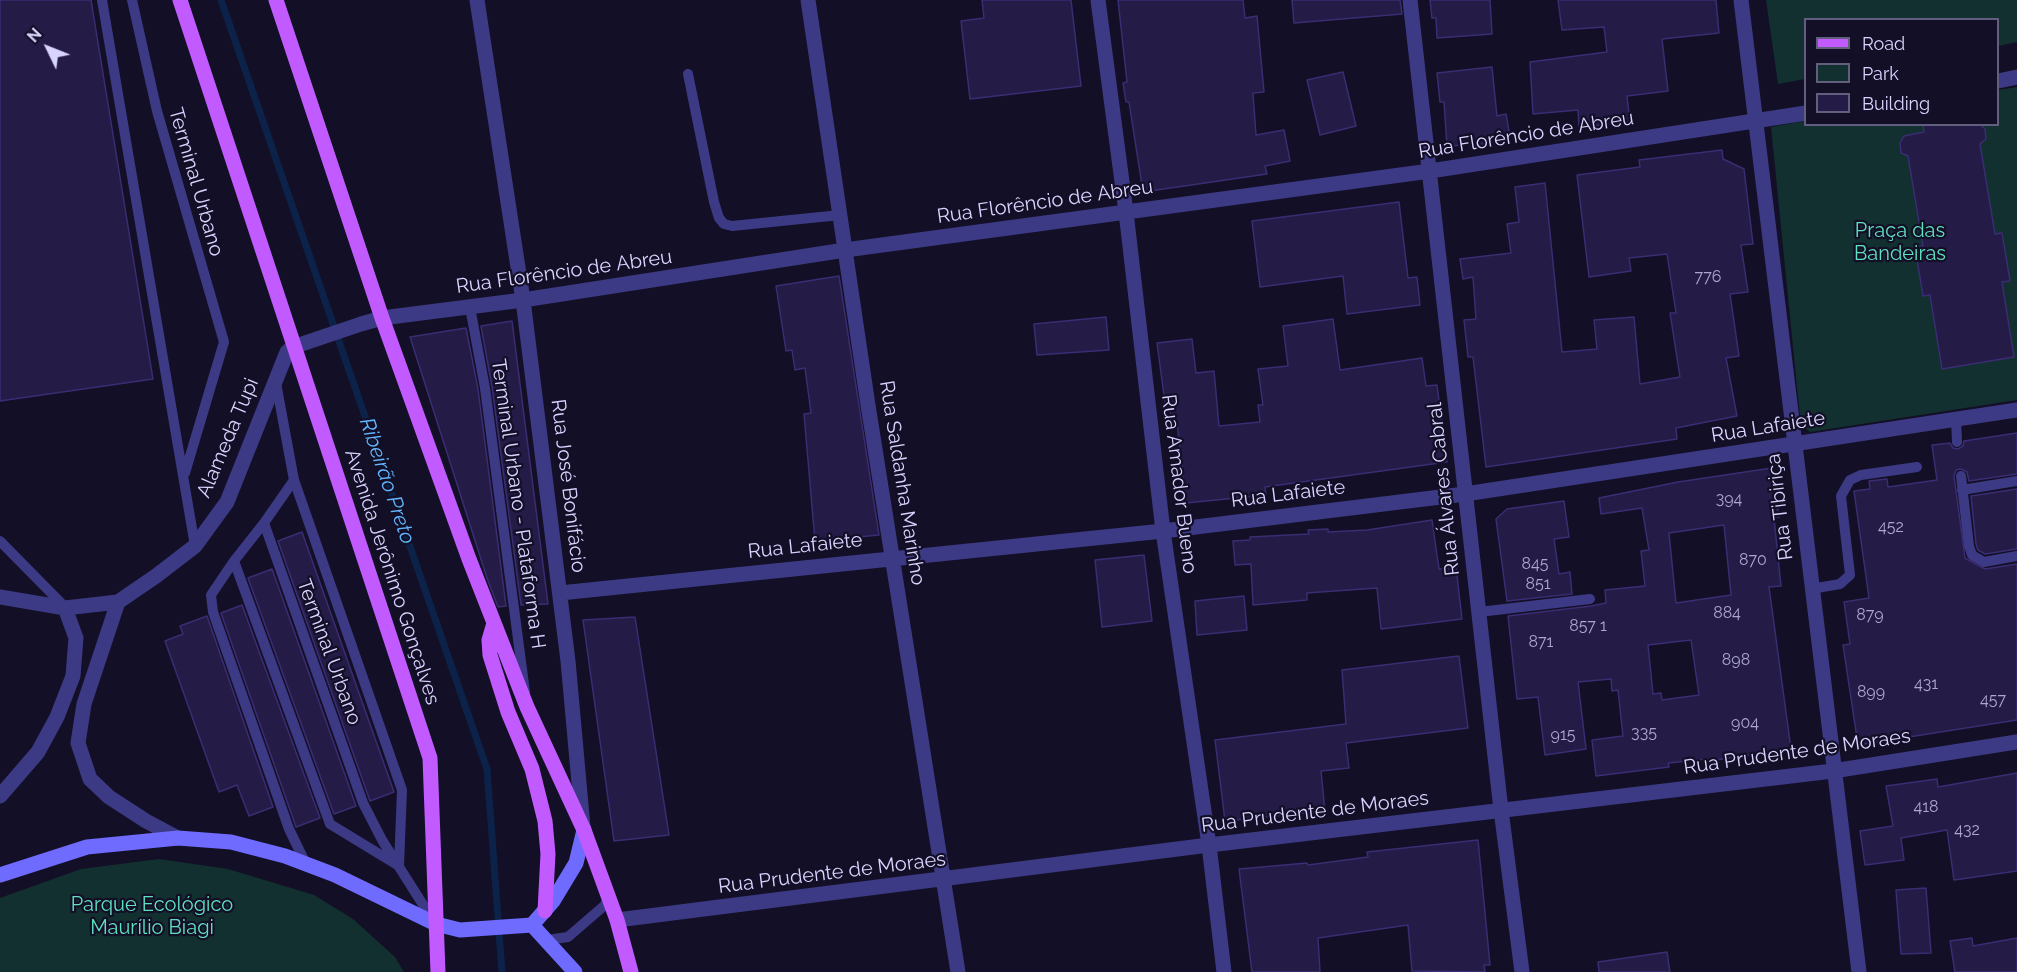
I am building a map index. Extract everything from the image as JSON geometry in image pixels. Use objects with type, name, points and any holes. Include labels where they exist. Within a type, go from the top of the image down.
[{"type":"main road","name":"Avenida Jerônimo Gonçalves","points":[[180,0],[430,758],[438,972]]},
{"type":"main road","points":[[0,875],[87,847],[178,838],[231,842],[335,875],[435,924],[460,930],[528,925],[553,901],[576,862],[584,830],[528,707],[494,623],[382,318],[276,0]]},
{"type":"main road","points":[[494,623],[489,640],[490,655],[508,712],[532,769],[545,821],[548,854],[544,911]]},
{"type":"main road","name":"Rua José Bonifácio","points":[[584,830],[617,920],[631,972]]},
{"type":"main road","points":[[528,925],[547,940],[575,972]]},
{"type":"street","name":"Rua José Bonifácio","points":[[477,0],[523,300],[560,592],[584,830]]},
{"type":"street","name":"Rua Saldanha Marinho","points":[[808,0],[958,972]]},
{"type":"street","name":"Rua Amador Bueno","points":[[1098,0],[1126,212],[1162,531],[1209,845],[1224,972]]},
{"type":"street","name":"Rua Álvares Cabral","points":[[1410,0],[1501,810],[1522,972]]},
{"type":"street","name":"Rua Tibiriça","points":[[1741,0],[1859,972]]},
{"type":"street","points":[[1999,81],[2017,77]]},
{"type":"street","name":"Rua Florêncio de Abreu","points":[[294,347],[382,318],[523,300],[845,250],[1430,171],[1804,113]]},
{"type":"street","name":"Alameda Tupi","points":[[0,597],[65,608],[118,602],[195,546],[227,502],[276,382],[283,358],[294,347]]},
{"type":"street","name":"Rua Lafaiete","points":[[560,592],[1162,531],[1465,494],[2017,410]]},
{"type":"street","points":[[118,602],[84,704],[78,743],[90,779],[109,797],[178,838]]},
{"type":"street","points":[[0,796],[38,752],[57,717],[73,676],[76,638],[65,608]]},
{"type":"street","name":"Rua Prudente de Moraes","points":[[617,920],[1209,845],[1833,771],[2017,742]]},
{"type":"lane","points":[[102,0],[195,546]]},
{"type":"lane","name":"Terminal Urbano","points":[[132,0],[157,111],[224,342],[184,476]]},
{"type":"lane","points":[[688,74],[714,202],[719,218],[724,224],[732,226],[840,215]]},
{"type":"lane","name":"Terminal Urbano - Plataforma H","points":[[470,307],[485,388],[528,707]]},
{"type":"lane","points":[[234,561],[330,824],[399,866],[402,790],[294,480],[276,382]]},
{"type":"lane","points":[[1956,420],[1957,442]]},
{"type":"lane","points":[[1811,589],[1840,584],[1850,575],[1841,496],[1850,480],[1862,475],[1917,467]]},
{"type":"lane","points":[[1961,476],[1968,546],[1972,555],[1984,562],[2017,556]]},
{"type":"lane","points":[[294,480],[211,595],[213,612],[289,828],[306,864]]},
{"type":"lane","points":[[1962,490],[2017,481]]},
{"type":"lane","name":"Terminal Urbano","points":[[264,523],[363,803],[435,924]]},
{"type":"lane","points":[[0,541],[65,608]]},
{"type":"lane","points":[[1479,612],[1590,599]]},
{"type":"lane","points":[[547,940],[568,937],[605,905],[608,897]]},
{"type":"green space","points":[[1766,0],[2017,0],[2017,42],[1999,46],[1999,18],[1804,18],[1804,79],[1778,84]]},
{"type":"green space","name":"Praça das Bandeiras","points":[[2017,87],[2017,400],[1810,432],[1803,426],[1800,417],[1771,127],[1804,121],[1804,126],[1999,126],[1999,90]]},
{"type":"green space","name":"Parque Ecológico Maurílio Biagi","points":[[159,859],[228,869],[314,895],[353,919],[395,957],[404,972],[0,972],[0,898],[81,869]]},
{"type":"building","points":[[0,0],[91,0],[153,379],[0,401]]},
{"type":"building","points":[[982,0],[1071,0],[1081,86],[970,99],[961,21],[984,18]]},
{"type":"building","points":[[1118,0],[1243,0],[1245,18],[1257,16],[1264,92],[1253,93],[1256,135],[1284,130],[1290,161],[1265,166],[1267,174],[1143,192],[1129,102],[1126,102],[1123,83],[1127,82]]},
{"type":"building","points":[[1292,0],[1400,0],[1402,14],[1294,23]]},
{"type":"building","points":[[1430,0],[1490,0],[1492,34],[1437,38],[1436,18],[1432,18]]},
{"type":"building","points":[[1558,0],[1716,0],[1719,33],[1662,39],[1668,91],[1627,96],[1630,122],[1579,127],[1578,110],[1533,114],[1530,62],[1607,52],[1604,27],[1562,30]]},
{"type":"building","points":[[1492,67],[1497,116],[1506,114],[1510,137],[1482,144],[1447,146],[1444,102],[1440,102],[1437,73]]},
{"type":"building","points":[[1343,72],[1356,126],[1320,135],[1307,80]]},
{"type":"building","points":[[1923,126],[1982,126],[1985,129],[1986,139],[1980,144],[1995,234],[2002,233],[2010,281],[2002,282],[2014,357],[1942,369],[1930,295],[1923,296],[1915,247],[1923,246],[1908,156],[1901,153],[1900,143],[1904,136],[1924,132]]},
{"type":"building","points":[[1722,150],[1723,159],[1744,169],[1753,244],[1741,245],[1748,292],[1730,294],[1739,356],[1726,358],[1737,416],[1676,428],[1677,439],[1486,467],[1473,357],[1468,357],[1464,320],[1476,319],[1473,277],[1463,279],[1460,259],[1511,253],[1507,224],[1519,222],[1515,187],[1545,183],[1562,352],[1597,349],[1594,320],[1634,317],[1640,384],[1680,377],[1670,313],[1676,313],[1667,254],[1629,258],[1631,271],[1589,277],[1577,175],[1640,167],[1639,160]]},
{"type":"building","points":[[1399,202],[1408,278],[1417,277],[1420,305],[1347,314],[1343,276],[1260,287],[1252,221]]},
{"type":"building","points":[[839,276],[879,535],[815,541],[804,414],[811,413],[805,368],[795,370],[792,350],[786,351],[776,286]]},
{"type":"building","points":[[1106,317],[1109,350],[1037,355],[1034,324]]},
{"type":"building","points":[[1333,319],[1340,370],[1422,358],[1426,386],[1437,385],[1447,462],[1265,487],[1266,495],[1186,503],[1177,423],[1171,424],[1170,402],[1165,403],[1157,343],[1192,339],[1196,373],[1214,371],[1219,426],[1260,422],[1258,405],[1263,405],[1258,369],[1288,366],[1283,326]]},
{"type":"building","points":[[512,321],[548,604],[521,605],[492,387],[481,326]]},
{"type":"building","points":[[466,328],[478,389],[506,606],[498,607],[487,578],[410,337]]},
{"type":"building","points":[[2017,433],[2017,474],[1969,481],[1967,472],[1961,469],[1956,470],[1954,476],[1965,558],[1985,569],[2017,564],[2017,720],[1858,745],[1843,645],[1850,644],[1844,602],[1869,598],[1854,491],[1870,489],[1869,481],[1887,479],[1888,487],[1937,480],[1932,445],[1950,443],[1953,448],[1958,449],[1963,446],[1964,441]]},
{"type":"building","points":[[1772,468],[1779,517],[1774,518],[1781,586],[1769,587],[1791,749],[1709,761],[1708,759],[1668,763],[1669,767],[1596,776],[1592,740],[1623,736],[1618,690],[1612,691],[1611,679],[1578,682],[1586,749],[1545,755],[1538,697],[1517,699],[1508,616],[1606,603],[1605,590],[1645,586],[1641,551],[1649,550],[1642,508],[1601,514],[1599,498],[1678,482]],"holes":[[[1724,525],[1731,595],[1676,603],[1669,533]],[[1691,640],[1699,695],[1662,700],[1661,693],[1653,694],[1648,645]]]},
{"type":"building","points":[[2017,489],[2017,549],[1985,554],[1978,550],[1976,544],[1971,496]]},
{"type":"building","points":[[1564,501],[1569,537],[1554,539],[1559,574],[1570,572],[1572,594],[1507,601],[1496,519],[1507,509]]},
{"type":"building","points":[[1432,520],[1439,569],[1456,567],[1462,619],[1381,629],[1377,588],[1307,593],[1307,600],[1253,605],[1251,564],[1235,565],[1233,541],[1250,540],[1250,537],[1309,534],[1308,530],[1328,529],[1328,532],[1367,530]]},
{"type":"building","points":[[302,532],[394,792],[370,801],[278,541]]},
{"type":"building","points":[[1144,555],[1152,621],[1102,627],[1095,560]]},
{"type":"building","points":[[272,569],[356,806],[334,814],[248,578]]},
{"type":"building","points":[[1244,596],[1247,630],[1197,635],[1195,601]]},
{"type":"building","points":[[242,605],[320,818],[296,827],[221,613]]},
{"type":"building","points":[[207,616],[273,807],[249,816],[237,785],[219,792],[165,641],[183,634],[180,626]]},
{"type":"building","points":[[635,617],[669,835],[614,841],[583,620]]},
{"type":"building","points":[[1459,656],[1468,728],[1346,743],[1349,768],[1321,771],[1325,811],[1225,821],[1215,740],[1346,724],[1342,670]]},
{"type":"building","points":[[2017,773],[2017,871],[1954,880],[1947,830],[1901,838],[1904,860],[1865,865],[1860,831],[1893,826],[1886,786],[1937,779],[1938,787]]},
{"type":"building","points":[[1478,840],[1490,965],[1484,965],[1485,972],[1412,971],[1408,925],[1318,938],[1320,972],[1252,972],[1239,869],[1307,863],[1308,865],[1368,857],[1367,852]]},
{"type":"building","points":[[1926,888],[1931,953],[1901,954],[1896,890]]},
{"type":"building","points":[[1972,938],[1973,946],[2017,938],[2017,972],[1955,972],[1950,941]]},
{"type":"building","points":[[1667,952],[1670,972],[1599,972],[1598,962]]},
{"type":"waterway","name":"Ribeirão Preto","points":[[221,0],[487,769],[502,972]]}]
